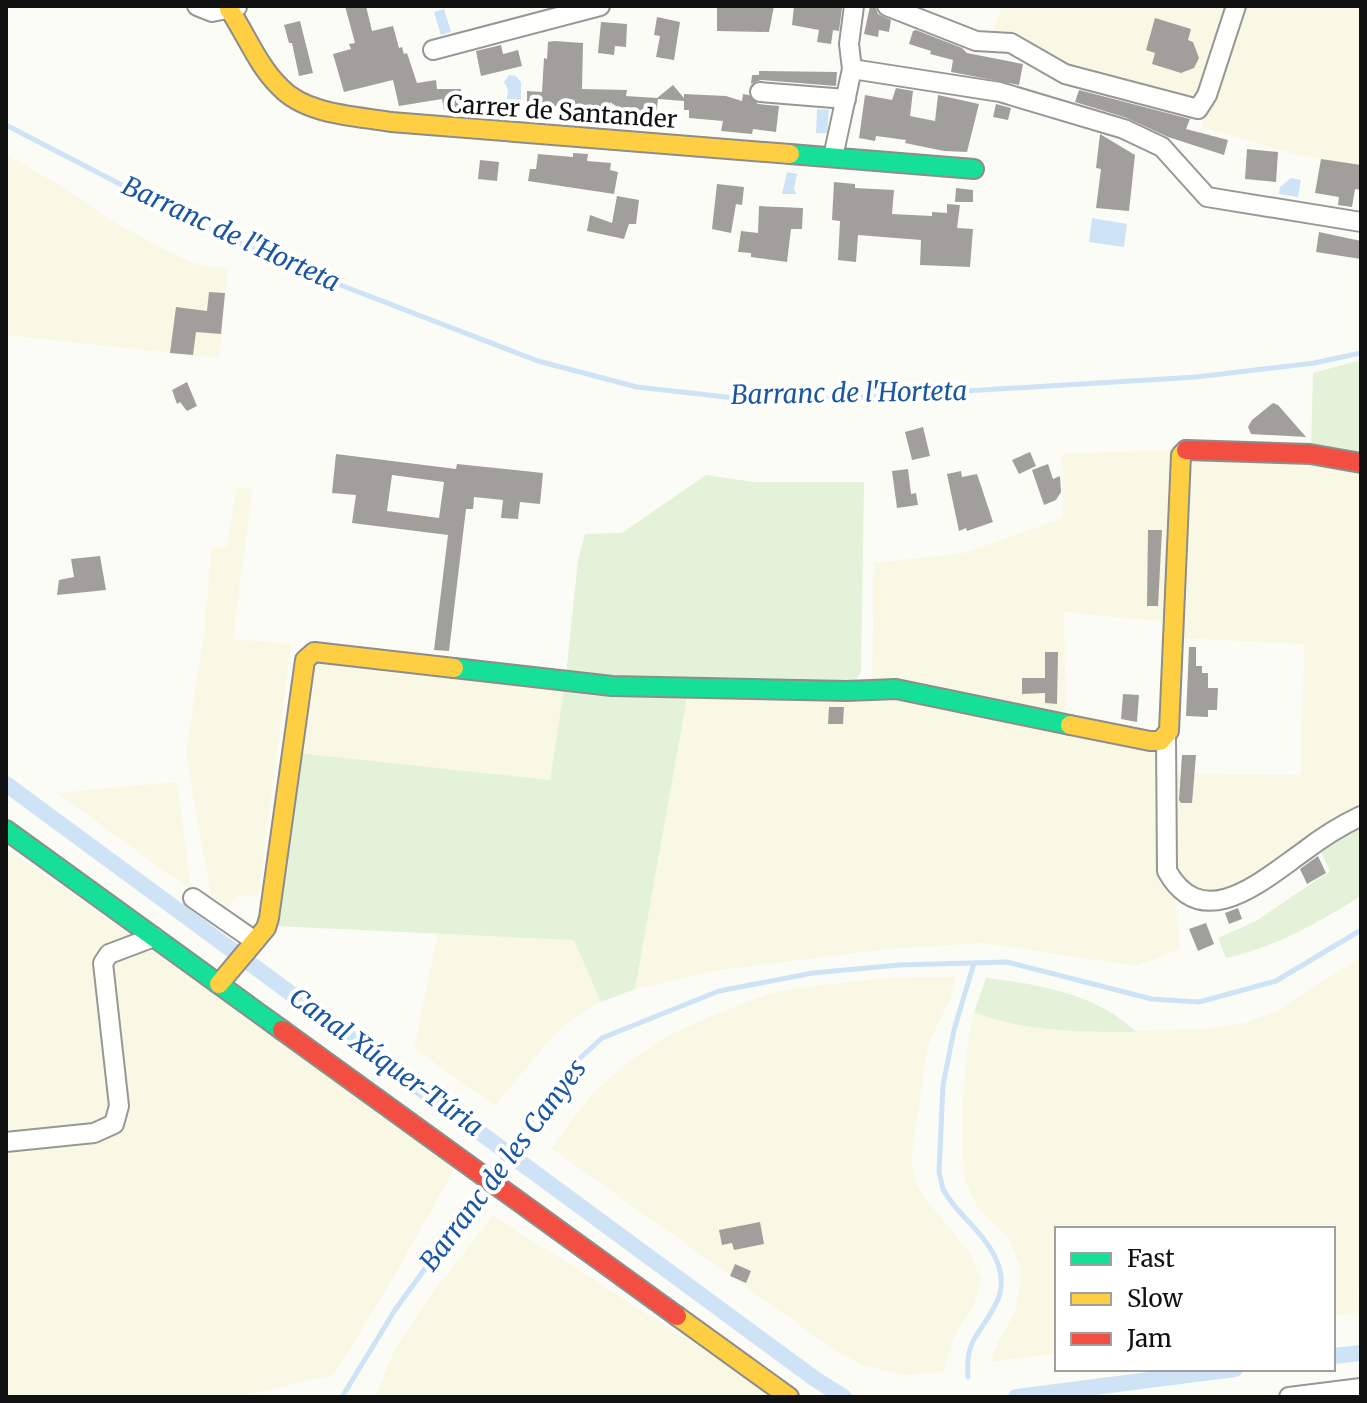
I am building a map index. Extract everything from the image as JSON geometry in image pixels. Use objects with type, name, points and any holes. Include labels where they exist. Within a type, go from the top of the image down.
[{"type":"street","name":"Carrer de Santander","points":[[197,6],[212,12],[234,7],[279,87],[296,100],[312,106],[391,122],[974,169]]},
{"type":"street","points":[[433,50],[600,6]]},
{"type":"street","points":[[833,157],[852,69],[849,44],[854,6]]},
{"type":"street","points":[[887,6],[976,41],[1011,43],[1065,74],[1198,109],[1207,95],[1236,6]]},
{"type":"street","points":[[852,69],[1000,92],[1124,129],[1162,147],[1207,197],[1361,222]]},
{"type":"street","points":[[760,92],[846,99]]},
{"type":"street","points":[[219,984],[266,928],[269,918],[305,660],[314,652],[612,686],[847,691],[896,689],[1160,741],[1169,731],[1181,455],[1192,449],[1310,454],[1361,463]]},
{"type":"street","points":[[1166,736],[1167,871],[1174,884],[1203,901],[1226,899],[1246,892],[1319,840],[1361,816]]},
{"type":"street","points":[[6,830],[789,1397]]},
{"type":"street","points":[[193,898],[253,944]]},
{"type":"street","points":[[6,1142],[94,1133],[114,1124],[119,1106],[103,963],[109,954],[154,937]]},
{"type":"street","points":[[1289,1397],[1361,1388]]},
{"type":"green space","points":[[1002,6],[1233,6],[1203,93],[1195,101],[1070,69],[1013,34],[991,35]]},
{"type":"green space","points":[[1241,6],[1361,6],[1361,165],[1298,155],[1202,127]]},
{"type":"green space","points":[[6,154],[161,248],[188,261],[210,267],[228,267],[219,358],[6,335]]},
{"type":"green space","points":[[1361,360],[1361,458],[1311,449],[1313,373]]},
{"type":"green space","points":[[1173,450],[1169,622],[1064,612],[1066,719],[872,686],[874,563],[964,553],[1063,518],[1062,454]]},
{"type":"green space","points":[[1185,461],[1361,467],[1361,816],[1329,840],[1218,894],[1194,892],[1171,867],[1173,774],[1301,775],[1304,644],[1178,638]]},
{"type":"green space","points":[[706,475],[754,482],[864,482],[861,672],[852,686],[566,675],[578,560],[585,534],[622,533]]},
{"type":"green space","points":[[237,486],[252,490],[233,639],[291,644],[258,896],[238,896],[228,907],[211,896],[186,753],[204,634],[212,548],[227,547]]},
{"type":"green space","points":[[311,661],[565,684],[550,780],[297,753]]},
{"type":"green space","points":[[565,684],[688,692],[635,989],[601,1002],[574,940],[275,926],[297,753],[550,780]]},
{"type":"green space","points":[[688,692],[901,694],[1161,748],[1180,949],[1136,966],[983,943],[888,949],[720,970],[635,989]]},
{"type":"green space","points":[[177,782],[191,890],[57,793]]},
{"type":"green space","points":[[1361,816],[1361,896],[1279,941],[1226,958],[1218,938],[1256,921],[1330,871],[1320,850],[1268,888],[1229,907],[1209,909],[1191,904],[1173,891],[1218,894],[1245,883]]},
{"type":"green space","points":[[6,848],[128,934],[127,939],[107,949],[112,1077],[109,1122],[6,1137]]},
{"type":"green space","points":[[438,934],[575,940],[601,1002],[575,1017],[555,1034],[495,1105],[414,1049]]},
{"type":"green space","points":[[144,948],[456,1166],[334,1375],[236,1397],[6,1397],[6,1147],[116,1129],[110,960]]},
{"type":"green space","points":[[1361,957],[1361,1292],[1358,1293],[1361,1312],[1335,1316],[1335,1227],[1055,1227],[1055,1353],[990,1362],[1016,1310],[1021,1280],[1019,1263],[1008,1238],[978,1208],[965,1180],[963,1097],[968,1039],[974,1012],[1011,1023],[1089,1032],[1208,1029],[1245,1023],[1274,1012]]},
{"type":"green space","points":[[956,977],[949,1001],[928,1045],[912,1165],[923,1196],[971,1254],[981,1280],[974,1305],[953,1339],[943,1372],[902,1375],[859,1364],[826,1344],[551,1148],[591,1095],[630,1060],[670,1035],[719,1013],[771,993],[798,988],[885,978]]},
{"type":"green space","points":[[986,978],[1066,993],[1103,1008],[1136,1032],[1074,1031],[993,1019],[974,1012]]},
{"type":"green space","points":[[493,1215],[776,1397],[375,1397],[394,1351],[434,1291]]},
{"type":"water","points":[[444,9],[451,32],[441,35],[434,12]]},
{"type":"water","points":[[509,75],[516,76],[521,82],[521,103],[514,109],[506,105],[508,90],[504,82]]},
{"type":"water","points":[[817,109],[829,110],[827,133],[816,133]]},
{"type":"water","points":[[787,172],[797,174],[796,194],[782,194]]},
{"type":"water","points":[[1291,178],[1301,180],[1298,197],[1279,194],[1280,187]]},
{"type":"water","points":[[1092,218],[1127,224],[1124,247],[1089,242]]},
{"type":"building","points":[[345,6],[366,6],[372,31],[393,26],[399,48],[402,47],[404,54],[407,53],[417,83],[436,80],[437,89],[461,89],[458,110],[444,110],[442,99],[399,106],[393,80],[344,92],[333,54],[351,49],[349,44],[355,43]]},
{"type":"building","points":[[717,6],[774,6],[769,32],[717,31]]},
{"type":"building","points":[[794,6],[842,8],[839,31],[833,30],[831,44],[817,42],[819,30],[792,25]]},
{"type":"building","points":[[870,6],[875,6],[878,14],[891,20],[889,32],[879,30],[878,37],[864,34]]},
{"type":"building","points":[[657,17],[680,22],[674,60],[656,57],[660,36],[654,35]]},
{"type":"building","points":[[1155,18],[1191,29],[1188,40],[1193,42],[1199,58],[1194,68],[1181,73],[1152,64],[1155,53],[1146,50]]},
{"type":"building","points":[[300,21],[313,73],[299,76],[292,43],[289,43],[284,25]]},
{"type":"building","points":[[601,22],[627,24],[626,47],[615,46],[614,55],[598,53]]},
{"type":"building","points":[[916,30],[962,48],[967,53],[1023,64],[1019,85],[951,72],[953,60],[909,44]]},
{"type":"building","points":[[548,42],[583,43],[582,89],[627,90],[626,96],[657,98],[673,85],[684,98],[684,94],[726,96],[742,101],[743,94],[749,95],[758,104],[779,106],[776,132],[753,129],[752,134],[721,131],[723,121],[689,118],[689,110],[684,110],[684,101],[658,99],[656,118],[631,116],[610,102],[609,111],[591,106],[546,106],[545,118],[527,117],[527,91],[542,92],[544,58],[547,59]]},
{"type":"building","points":[[501,45],[503,54],[518,50],[522,66],[481,76],[476,51]]},
{"type":"building","points":[[759,71],[837,72],[836,86],[761,80],[751,84],[752,75],[759,75]]},
{"type":"building","points":[[896,88],[913,91],[910,116],[935,121],[938,95],[979,104],[967,152],[944,151],[905,143],[906,140],[876,136],[875,141],[859,138],[865,95],[892,100]]},
{"type":"building","points":[[1079,90],[1190,119],[1186,129],[1228,140],[1224,155],[1075,102]]},
{"type":"building","points":[[996,104],[1011,108],[1008,120],[993,117]]},
{"type":"building","points":[[1100,134],[1135,155],[1129,211],[1096,208],[1101,169],[1096,168]]},
{"type":"building","points":[[1247,149],[1278,152],[1276,182],[1245,179]]},
{"type":"building","points":[[573,153],[588,154],[587,161],[611,163],[610,170],[618,172],[614,194],[528,181],[530,169],[536,169],[538,154],[573,157]]},
{"type":"building","points":[[1321,159],[1361,165],[1361,190],[1355,189],[1352,207],[1338,205],[1339,197],[1315,193]]},
{"type":"building","points":[[480,160],[499,162],[497,181],[478,179]]},
{"type":"building","points":[[834,182],[855,184],[855,188],[894,190],[892,214],[932,216],[932,212],[947,213],[947,204],[960,205],[957,228],[973,229],[970,267],[920,265],[921,240],[858,235],[856,262],[838,260],[840,221],[832,220]]},
{"type":"building","points":[[717,184],[744,187],[742,205],[736,204],[731,233],[712,229]]},
{"type":"building","points":[[956,188],[973,190],[973,202],[955,202]]},
{"type":"building","points":[[617,196],[639,200],[636,224],[629,224],[624,239],[587,231],[590,215],[612,223]]},
{"type":"building","points":[[759,206],[803,208],[802,229],[791,229],[787,262],[738,252],[741,231],[758,233]]},
{"type":"building","points":[[1319,232],[1361,241],[1361,259],[1316,252]]},
{"type":"building","points":[[209,292],[225,293],[221,334],[196,332],[193,355],[170,353],[176,307],[207,311]]},
{"type":"building","points":[[187,382],[197,406],[187,411],[180,402],[177,404],[172,390]]},
{"type":"building","points":[[1273,403],[1306,437],[1251,434],[1248,427],[1252,420]]},
{"type":"building","points":[[923,427],[930,456],[912,460],[905,432]]},
{"type":"building","points":[[1030,452],[1036,466],[1019,474],[1012,460]]},
{"type":"building","points":[[336,454],[456,469],[457,464],[543,473],[540,504],[520,502],[518,519],[501,518],[503,500],[474,497],[473,509],[466,509],[449,651],[434,650],[448,535],[352,523],[356,495],[332,493]],"holes":[[[392,475],[444,482],[439,518],[387,511]]]},
{"type":"building","points":[[1048,464],[1053,479],[1060,476],[1061,492],[1056,500],[1044,505],[1032,470]]},
{"type":"building","points":[[908,469],[911,494],[916,493],[918,505],[897,508],[892,471]]},
{"type":"building","points":[[961,471],[962,477],[977,474],[993,522],[967,531],[966,528],[959,531],[947,474]]},
{"type":"building","points":[[1148,530],[1162,530],[1158,606],[1147,606]]},
{"type":"building","points":[[100,556],[106,590],[57,595],[59,580],[74,577],[71,559]]},
{"type":"building","points":[[1189,647],[1196,647],[1196,666],[1202,666],[1202,673],[1208,673],[1208,688],[1218,688],[1217,710],[1208,710],[1208,717],[1186,716]]},
{"type":"building","points":[[1045,652],[1058,652],[1057,704],[1045,703],[1045,693],[1022,694],[1022,678],[1045,678]]},
{"type":"building","points":[[1123,694],[1139,695],[1137,722],[1121,719]]},
{"type":"building","points":[[829,707],[844,707],[843,724],[828,724]]},
{"type":"building","points":[[1182,755],[1196,755],[1192,803],[1181,803],[1179,800]]},
{"type":"building","points":[[1318,856],[1326,873],[1307,884],[1300,869]]},
{"type":"building","points":[[1238,908],[1242,919],[1229,924],[1225,913]]},
{"type":"building","points":[[1206,923],[1214,944],[1198,951],[1189,929]]},
{"type":"building","points":[[760,1222],[764,1244],[734,1250],[732,1243],[722,1245],[719,1230]]},
{"type":"building","points":[[735,1264],[751,1271],[746,1283],[730,1276]]},
{"type":"waterway","name":"Barranc de l'Horteta","points":[[6,125],[197,224],[304,271],[538,361],[637,387],[753,400],[852,398],[1196,377],[1314,363],[1361,353]]},
{"type":"waterway","name":"Canal Xúquer-Túria","points":[[6,784],[815,1379],[844,1397]]},
{"type":"waterway","name":"Barranc de les Canyes","points":[[493,1174],[567,1070],[602,1038],[719,991],[813,973],[899,965],[1007,962],[1152,999],[1199,1002],[1276,981],[1361,930]]},
{"type":"waterway","points":[[968,1377],[971,1346],[992,1312],[1000,1292],[1000,1270],[984,1239],[948,1198],[939,1172],[943,1085],[954,1030],[974,963]]},
{"type":"waterway","name":"Barranc de les Canyes","points":[[342,1397],[395,1310],[485,1186]]},
{"type":"waterway","name":"Canal Xúquer-Túria","points":[[1335,1356],[1361,1353]]},
{"type":"waterway","name":"Canal Xúquer-Túria","points":[[1016,1397],[1219,1371]]},
{"type":"traffic: fast","points":[[790,154],[974,169]]},
{"type":"traffic: fast","points":[[454,668],[612,686],[847,691],[896,689],[1070,725]]},
{"type":"traffic: fast","points":[[6,830],[282,1030]]},
{"type":"traffic: slow","points":[[229,9],[272,79],[303,103],[332,113],[391,122],[790,154]]},
{"type":"traffic: slow","points":[[1070,725],[1150,741],[1160,741],[1169,731],[1181,455],[1186,450]]},
{"type":"traffic: slow","points":[[219,984],[266,928],[269,918],[305,660],[314,652],[454,668]]},
{"type":"traffic: slow","points":[[677,1316],[789,1397]]},
{"type":"traffic: jam","points":[[1186,450],[1310,454],[1361,463]]},
{"type":"traffic: jam","points":[[282,1030],[677,1316]]}]
